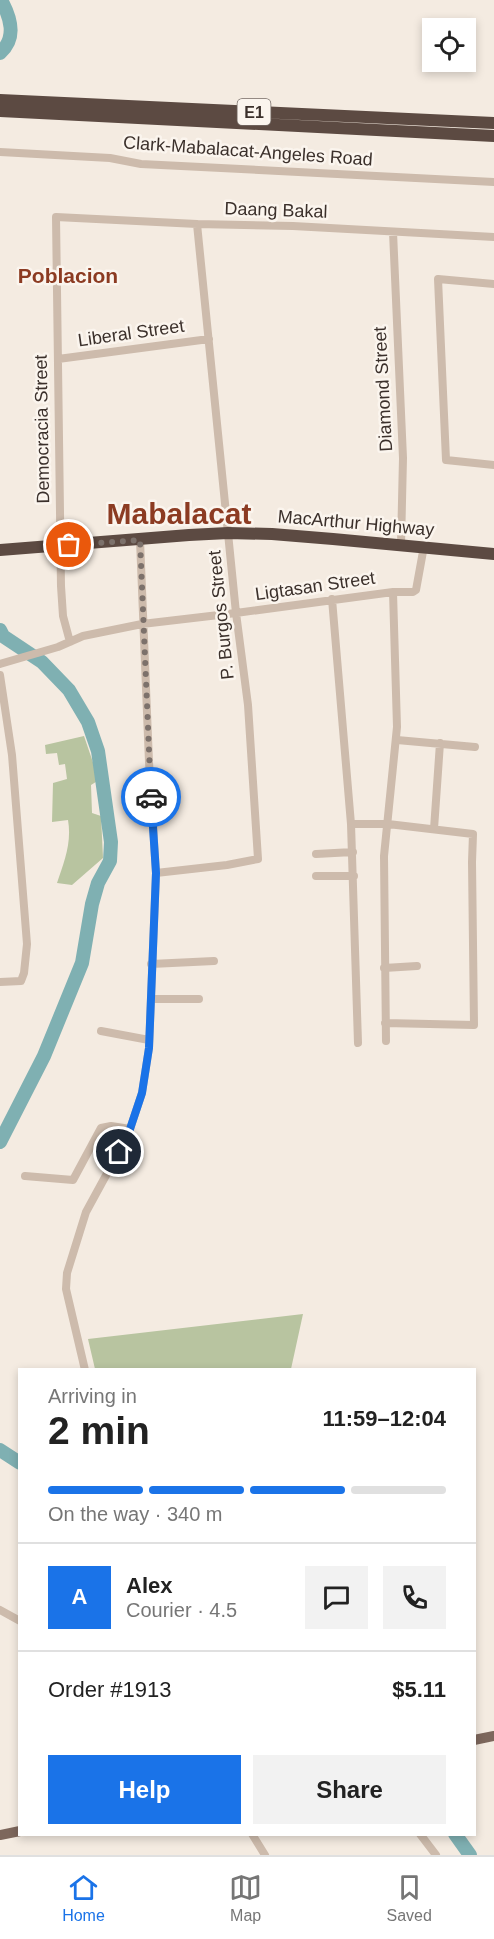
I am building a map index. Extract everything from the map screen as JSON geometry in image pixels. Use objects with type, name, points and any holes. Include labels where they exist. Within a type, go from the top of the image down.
[{"type":"highway","name":"E1","points":[[0,100],[14,106],[494,136]]},
{"type":"highway","name":"E1","points":[[0,111],[14,106],[494,123]]},
{"type":"highway","name":"MacArthur Highway","points":[[3,549],[228,533],[401,544],[494,554]]},
{"type":"main road","points":[[476,1740],[494,1736]]},
{"type":"main road","points":[[0,1835],[18,1832]]},
{"type":"street","name":"Clark-Mabalacat-Angeles Road","points":[[0,152],[110,158],[141,164],[494,182]]},
{"type":"street","name":"Daang Bakal","points":[[58,216],[494,237]]},
{"type":"street","name":"Democracia Street","points":[[58,216],[55,220],[61,545],[63,616],[70,642]]},
{"type":"street","name":"P. Burgos Street","points":[[156,873],[258,859],[248,705],[236,614],[196,224]]},
{"type":"street","name":"Diamond Street","points":[[393,232],[403,458],[401,544]]},
{"type":"street","points":[[494,284],[438,279],[446,460],[494,465]]},
{"type":"street","name":"Liberal Street","points":[[58,359],[209,339]]},
{"type":"street","points":[[85,1368],[66,1289],[67,1273],[86,1212],[130,1129],[142,1093],[152,999],[151,964],[156,873],[142,624],[140,540]]},
{"type":"street","name":"Ligtasan Street","points":[[0,664],[58,647],[83,636],[142,624],[236,614],[332,599],[413,592],[416,590],[424,546]]},
{"type":"street","points":[[386,1041],[384,856],[397,740],[393,592]]},
{"type":"street","points":[[332,599],[353,852],[358,1042]]},
{"type":"street","points":[[0,675],[12,755],[27,944],[21,981],[0,982]]},
{"type":"street","points":[[397,740],[476,747]]},
{"type":"street","points":[[434,829],[440,744]]},
{"type":"street","points":[[351,824],[388,824],[473,834],[474,1025],[385,1023]]},
{"type":"street","points":[[316,854],[353,852]]},
{"type":"street","points":[[316,876],[354,876]]},
{"type":"street","points":[[151,964],[214,961]]},
{"type":"street","points":[[384,968],[417,966]]},
{"type":"street","points":[[152,999],[199,999]]},
{"type":"street","points":[[101,1031],[149,1040]]},
{"type":"street","points":[[25,1176],[73,1180],[101,1128],[111,1126],[130,1129]]},
{"type":"street","points":[[0,1610],[18,1620]]},
{"type":"street","points":[[253,1836],[265,1855]]},
{"type":"street","points":[[422,1836],[436,1855]]},
{"type":"green space","points":[[84,736],[99,780],[91,785],[92,813],[101,816],[103,858],[72,885],[57,883],[68,845],[68,820],[52,822],[53,783],[67,779],[65,764],[59,765],[57,753],[46,754],[45,745]]},
{"type":"green space","points":[[303,1314],[291,1368],[95,1368],[88,1339]]},
{"type":"waterway","points":[[0,53],[9,41],[11,28],[1,0]]},
{"type":"waterway","points":[[0,630],[3,636],[42,662],[69,690],[88,722],[98,751],[111,842],[110,861],[98,883],[92,904],[82,963],[44,1056],[0,1142]]},
{"type":"waterway","points":[[0,1450],[18,1462]]},
{"type":"waterway","points":[[456,1836],[470,1855]]},
{"type":"way so far","points":[[69,545],[140,540],[151,797]]},
{"type":"district","name":"Poblacion","points":[[68,276]]},
{"type":"district","name":"Mabalacat","points":[[179,514]]},
{"type":"route","points":[[119,1152],[128,1135],[142,1093],[149,1048],[152,999],[151,949],[156,873],[151,797]]}]
